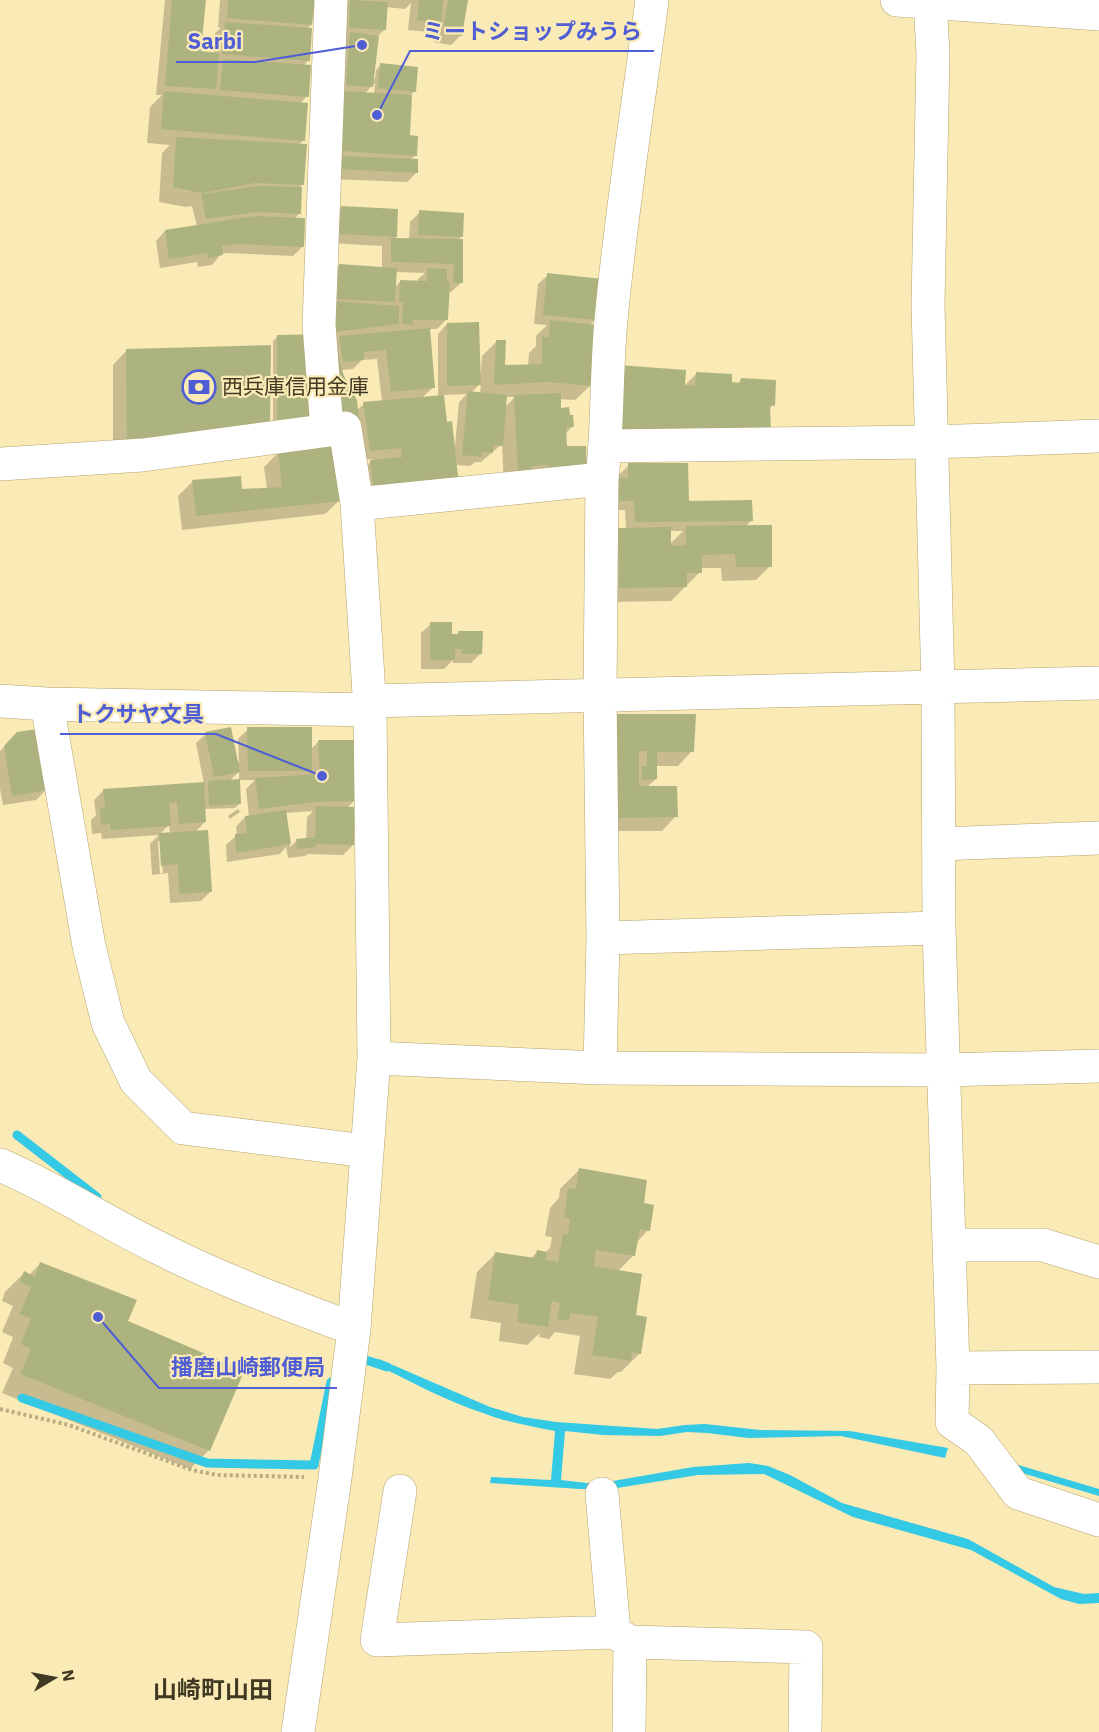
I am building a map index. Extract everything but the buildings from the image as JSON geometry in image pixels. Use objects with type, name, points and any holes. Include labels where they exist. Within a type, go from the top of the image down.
[{"type":"street","points":[[327,429],[319,326],[332,0]]},
{"type":"street","points":[[600,1068],[603,938],[600,694],[602,479],[606,446],[607,363],[614,284],[652,0]]},
{"type":"street","points":[[897,0],[1099,14]]},
{"type":"street","points":[[930,1],[933,54],[928,305],[938,688],[939,928],[953,1368],[952,1422],[979,1441],[1018,1493],[1099,1520]]},
{"type":"street","points":[[0,464],[143,455],[345,428],[357,504],[370,706],[374,1058],[354,1329],[298,1732]]},
{"type":"street","points":[[606,446],[931,442],[1099,436]]},
{"type":"street","points":[[357,504],[602,479]]},
{"type":"street","points":[[0,701],[47,704],[370,706],[600,694],[1099,683]]},
{"type":"street","points":[[47,704],[89,946],[108,1023],[136,1082],[183,1128],[366,1151]]},
{"type":"street","points":[[940,844],[1099,838]]},
{"type":"street","points":[[603,938],[939,928]]},
{"type":"street","points":[[374,1058],[600,1068],[944,1070],[1099,1066]]},
{"type":"street","points":[[0,1165],[35,1179],[165,1251],[244,1288],[354,1329]]},
{"type":"street","points":[[949,1245],[1042,1245],[1099,1262]]},
{"type":"street","points":[[953,1368],[1099,1367]]},
{"type":"street","points":[[400,1491],[377,1640],[622,1637],[806,1647],[805,1732]]},
{"type":"street","points":[[602,1494],[622,1637],[629,1732]]},
{"type":"path","points":[[0,1408],[69,1425],[192,1470],[217,1475],[335,1478]]},
{"type":"water","points":[[379,1359],[490,1407],[523,1417],[556,1422],[657,1429],[705,1424],[760,1430],[850,1431],[948,1448],[945,1458],[841,1436],[748,1438],[687,1432],[660,1436],[603,1435],[565,1431],[561,1480],[596,1484],[693,1467],[749,1463],[768,1466],[842,1503],[968,1539],[1054,1587],[1084,1594],[1099,1593],[1099,1603],[1079,1604],[1061,1599],[971,1550],[853,1517],[764,1474],[698,1475],[611,1489],[490,1483],[491,1477],[551,1480],[555,1431],[500,1419],[456,1403],[377,1365]]},
{"type":"water","points":[[1002,1460],[1099,1489],[1099,1496],[1002,1467]]},
{"type":"waterway","points":[[17,1135],[97,1197]]},
{"type":"waterway","points":[[357,1357],[387,1367]]},
{"type":"waterway","points":[[22,1398],[207,1463],[314,1465],[331,1382]]},
{"type":"place","name":"Sarbi","points":[[362,45]]},
{"type":"place","name":"ミートショップみうら","points":[[377,115]]},
{"type":"place","name":"西兵庫信用金庫","points":[[199,387]]},
{"type":"place","name":"トクサヤ文具","points":[[322,776]]},
{"type":"place","name":"播磨山崎郵便局","points":[[98,1317]]},
{"type":"district","name":"山崎町山田","points":[[213,1690]]}]
